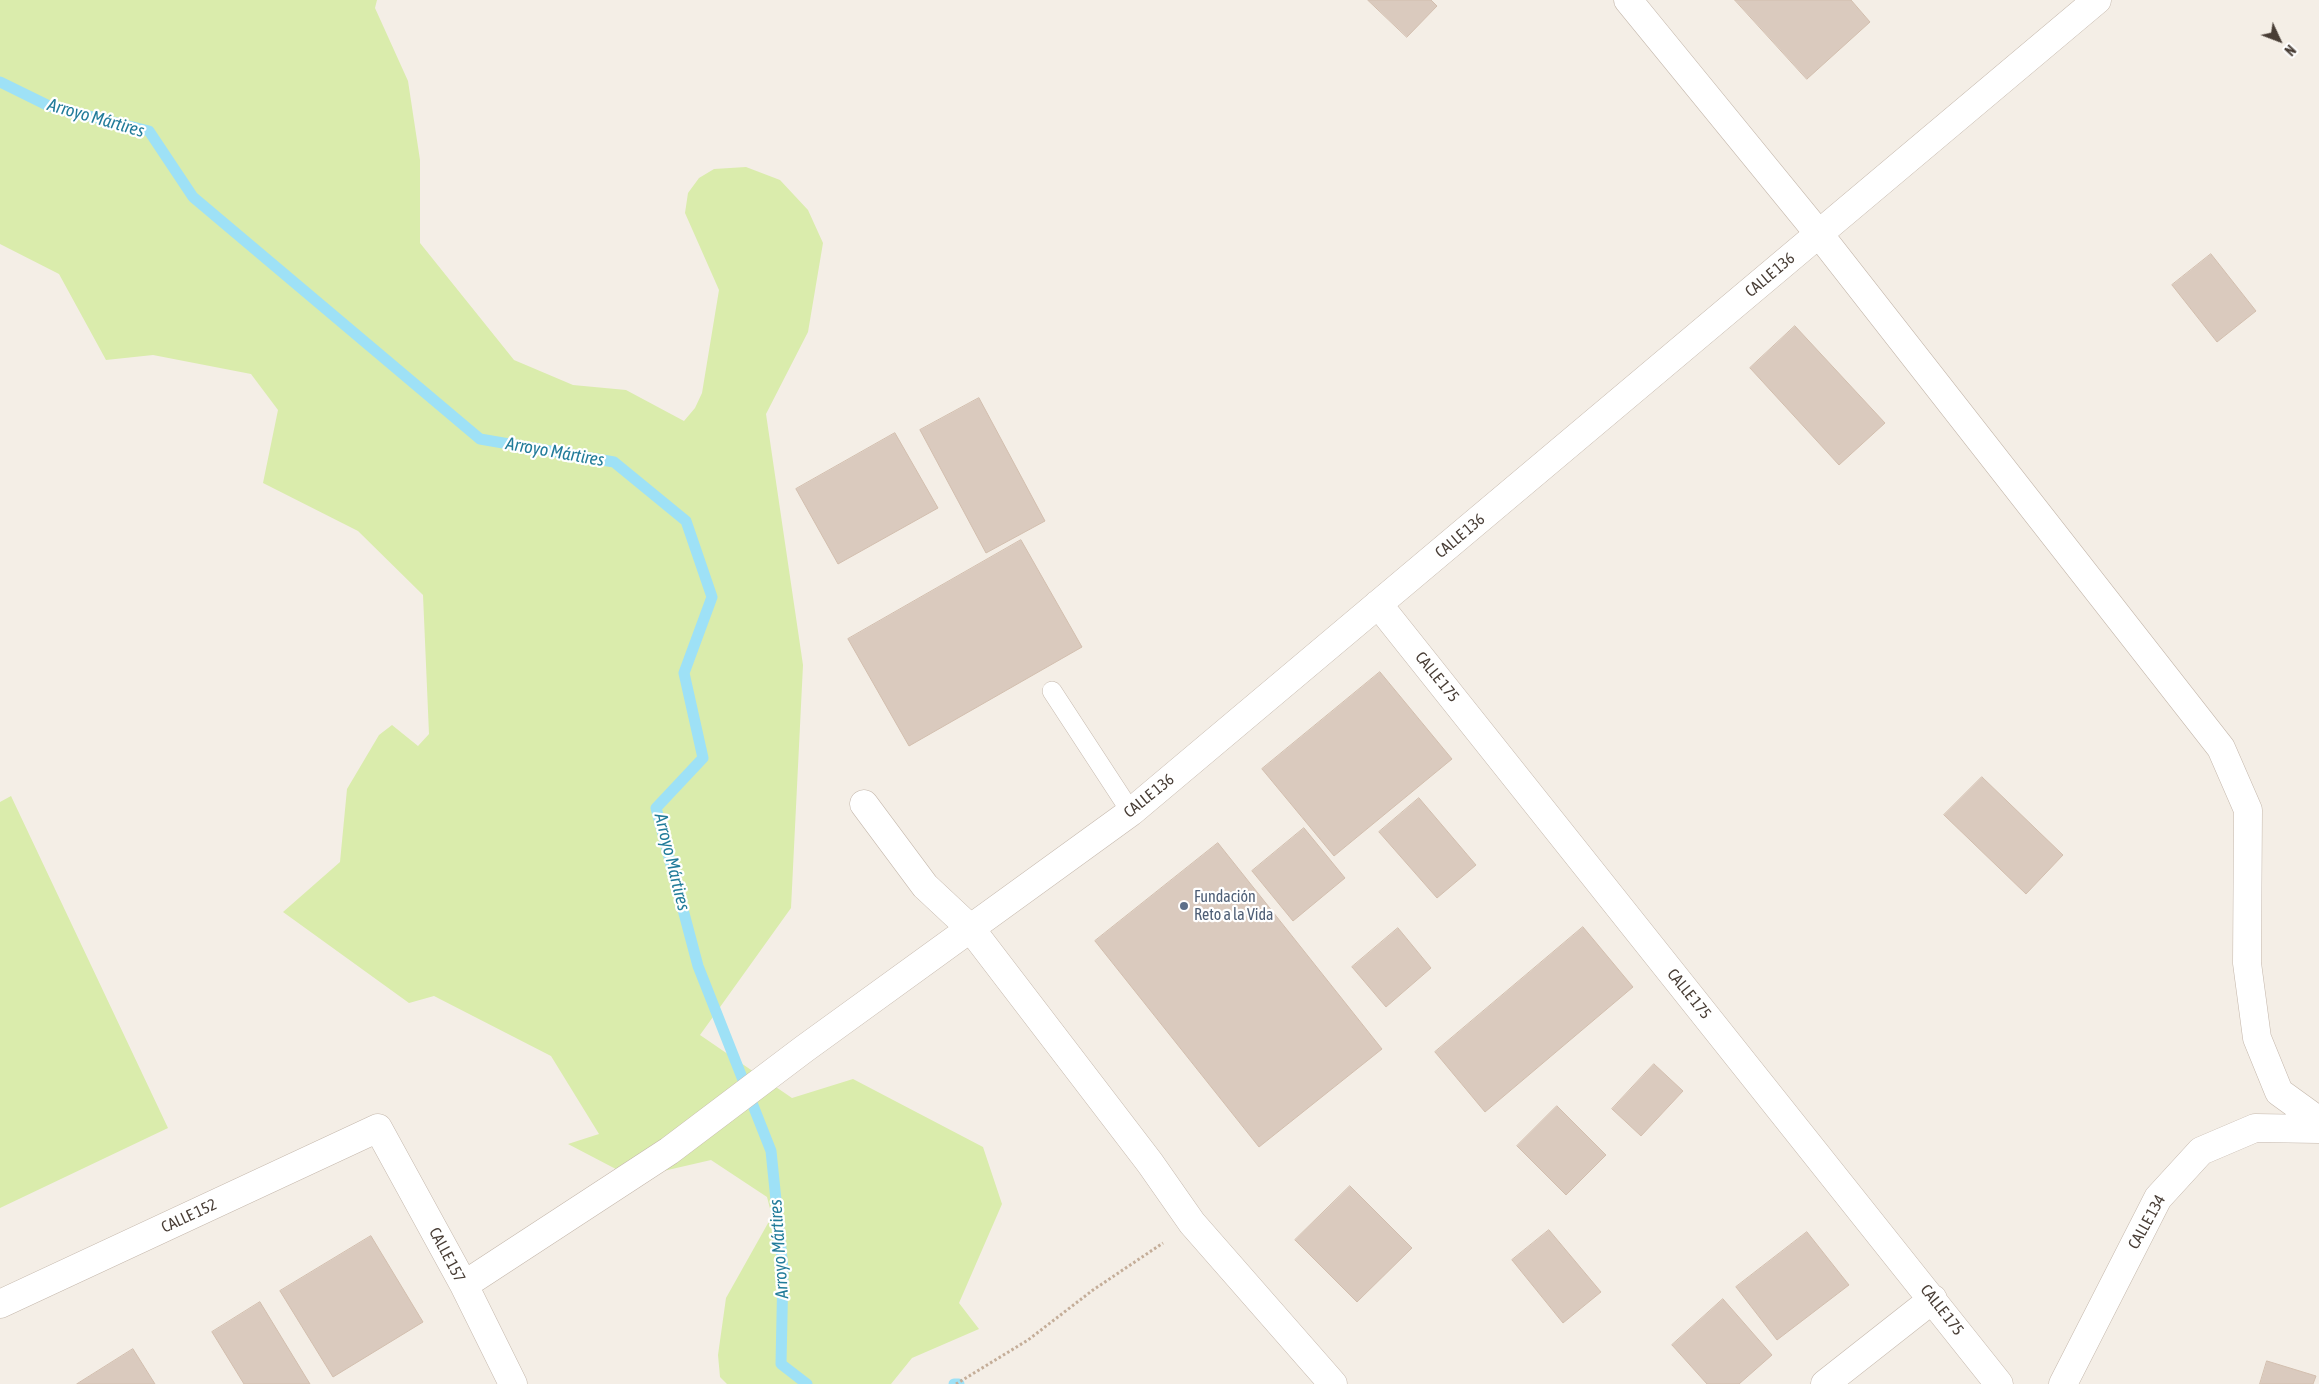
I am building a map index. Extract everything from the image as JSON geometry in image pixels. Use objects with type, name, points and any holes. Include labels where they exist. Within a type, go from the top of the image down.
[{"type":"street","points":[[1628,0],[1819,234],[2221,748],[2248,810],[2247,963],[2257,1038],[2279,1092],[2319,1121]]},
{"type":"street","name":"CALLE 136","points":[[464,1285],[669,1150],[804,1049],[1131,812],[2097,0]]},
{"type":"street","name":"CALLE 175","points":[[1378,604],[1999,1384]]},
{"type":"street","points":[[864,804],[925,886],[971,929],[1150,1163],[1192,1222],[1333,1384]]},
{"type":"street","name":"CALLE 157","points":[[378,1128],[464,1285],[512,1384]]},
{"type":"street","name":"CALLE 152","points":[[0,1304],[378,1128]]},
{"type":"street","name":"CALLE 134","points":[[2063,1384],[2158,1198],[2201,1151],[2255,1128],[2319,1129]]},
{"type":"street","points":[[1825,1384],[1933,1299]]},
{"type":"lane","points":[[1052,691],[1131,812]]},
{"type":"path","points":[[956,1384],[1028,1340],[1093,1290],[1192,1222]]},
{"type":"green space","points":[[0,0],[377,0],[375,8],[408,81],[420,160],[420,243],[514,360],[573,385],[626,390],[684,421],[695,408],[702,393],[719,290],[685,213],[688,193],[699,178],[714,169],[746,167],[780,180],[808,210],[823,243],[808,332],[766,414],[803,665],[791,908],[700,1035],[792,1098],[853,1079],[983,1147],[1002,1204],[959,1303],[979,1329],[912,1358],[891,1384],[727,1384],[720,1377],[718,1355],[726,1298],[772,1216],[767,1197],[711,1160],[633,1178],[568,1144],[599,1134],[551,1056],[434,996],[409,1003],[283,912],[340,862],[347,789],[379,735],[392,725],[418,746],[429,734],[423,595],[358,531],[263,483],[278,410],[251,374],[153,355],[106,360],[59,274],[0,244]]},
{"type":"green space","points":[[11,796],[168,1128],[0,1208],[0,802]]},
{"type":"building","points":[[1368,0],[1431,0],[1437,6],[1407,37]]},
{"type":"building","points":[[1735,0],[1851,0],[1870,22],[1807,79]]},
{"type":"building","points":[[2211,254],[2256,311],[2217,342],[2172,285]]},
{"type":"building","points":[[1795,326],[1885,423],[1839,465],[1750,368]]},
{"type":"building","points":[[979,398],[1045,521],[986,553],[920,430]]},
{"type":"building","points":[[895,433],[938,508],[838,564],[796,489]]},
{"type":"building","points":[[1021,540],[1082,647],[909,746],[848,639]]},
{"type":"building","points":[[1380,672],[1452,759],[1334,856],[1262,769]]},
{"type":"building","points":[[1982,777],[2063,855],[2026,894],[1944,815]]},
{"type":"building","points":[[1419,798],[1476,865],[1437,898],[1379,832]]},
{"type":"building","points":[[1304,828],[1345,878],[1293,921],[1252,871]]},
{"type":"building","points":[[1218,843],[1382,1049],[1259,1147],[1095,941]]},
{"type":"building","points":[[1583,927],[1633,987],[1485,1112],[1435,1052]]},
{"type":"building","points":[[1398,928],[1431,968],[1386,1007],[1352,967]]},
{"type":"building","points":[[1654,1064],[1683,1091],[1641,1136],[1612,1109]]},
{"type":"building","points":[[1557,1106],[1606,1155],[1566,1195],[1517,1146]]},
{"type":"building","points":[[1350,1186],[1412,1248],[1357,1302],[1295,1240]]},
{"type":"building","points":[[1549,1230],[1601,1292],[1563,1323],[1512,1260]]},
{"type":"building","points":[[1807,1232],[1849,1285],[1777,1340],[1736,1287]]},
{"type":"building","points":[[371,1236],[423,1322],[333,1377],[280,1291]]},
{"type":"building","points":[[1723,1299],[1772,1355],[1739,1384],[1707,1384],[1672,1345]]},
{"type":"building","points":[[260,1302],[310,1384],[244,1384],[212,1332]]},
{"type":"building","points":[[133,1349],[155,1384],[77,1384]]},
{"type":"building","points":[[2267,1361],[2316,1376],[2313,1384],[2260,1384]]},
{"type":"waterway","name":"Arroyo Mártires","points":[[0,82],[49,106],[149,131],[193,197],[480,439],[614,462],[686,521],[712,597],[684,673],[703,758],[656,808],[698,966],[771,1151],[783,1269],[781,1364],[807,1384]]},
{"type":"waterway","name":"Arroyo Mártires","points":[[954,1384],[959,1384]]},
{"type":"place","name":"Fundación Reto a la Vida","points":[[1184,906]]}]
